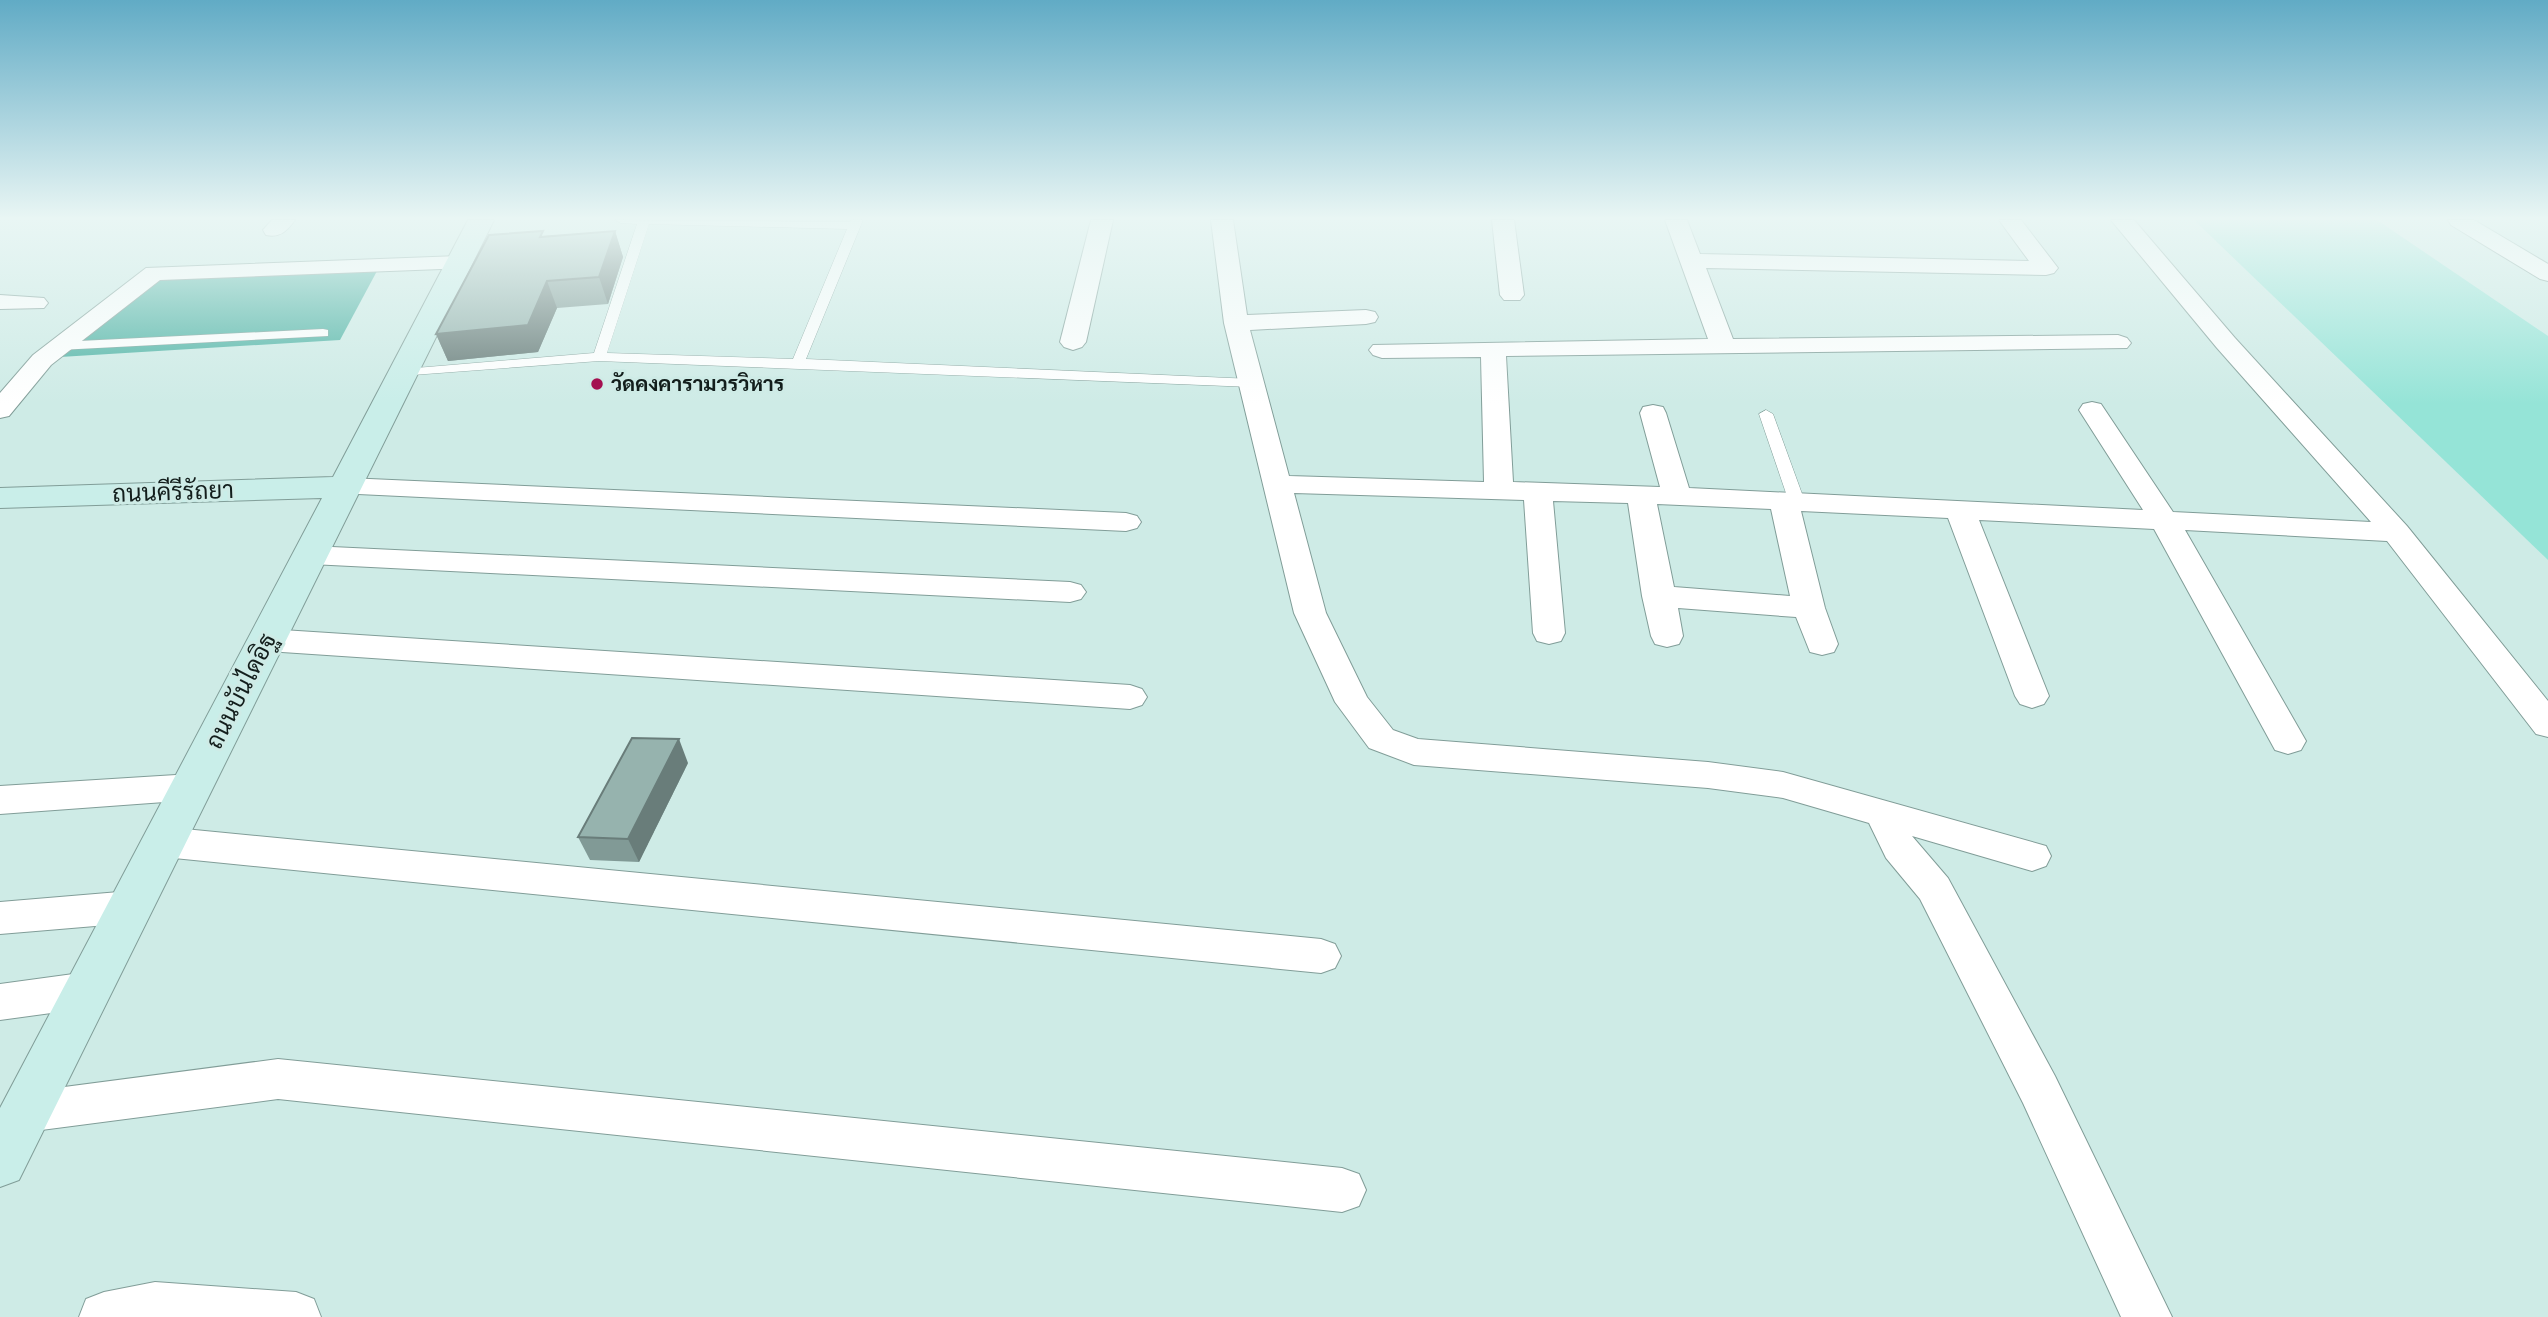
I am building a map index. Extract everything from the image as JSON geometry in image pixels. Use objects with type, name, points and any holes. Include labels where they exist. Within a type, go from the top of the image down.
[{"type":"main road","name":"ถนนบันไดอิฐ","points":[[0,1162],[450,281]]},
{"type":"main road","name":"ถนนคีรีรัถยา","points":[[0,498],[347,486]]},
{"type":"street","points":[[0,410],[42,360],[143,281]]},
{"type":"street","points":[[1073,342],[1087,281]]},
{"type":"street","points":[[1230,281],[1236,323],[1310,613],[1352,702],[1381,739],[1414,752],[1708,775],[1783,785],[2032,856]]},
{"type":"street","points":[[1510,281],[1512,295]]},
{"type":"street","points":[[1699,281],[1723,346]]},
{"type":"street","points":[[2174,281],[2396,532],[2548,725]]},
{"type":"street","points":[[0,302],[36,303]]},
{"type":"street","points":[[1236,323],[1366,317]]},
{"type":"street","points":[[1382,350],[2118,343]]},
{"type":"street","points":[[1493,349],[1499,491]]},
{"type":"street","points":[[2092,410],[2164,520],[2288,741]]},
{"type":"street","points":[[1653,414],[1677,496]]},
{"type":"street","points":[[1276,484],[1677,496],[2396,532]]},
{"type":"street","points":[[347,486],[1126,522]]},
{"type":"street","points":[[1538,492],[1549,633]]},
{"type":"street","points":[[1641,495],[1667,636]]},
{"type":"street","points":[[1790,502],[1809,608],[1822,644]]},
{"type":"street","points":[[1960,510],[2032,696]]},
{"type":"street","points":[[310,555],[1069,592]]},
{"type":"street","points":[[1658,596],[1809,608]]},
{"type":"street","points":[[267,640],[1130,697]]},
{"type":"street","points":[[0,800],[192,787]]},
{"type":"street","points":[[1883,814],[1899,848],[1934,889],[2039,1090],[2147,1317]]},
{"type":"street","points":[[164,842],[1321,956]]},
{"type":"street","points":[[0,918],[131,907]]},
{"type":"street","points":[[0,1002],[88,990]]},
{"type":"street","points":[[26,1112],[278,1079],[1342,1190]]},
{"type":"street","points":[[104,1317],[155,1307],[296,1317]]},
{"type":"lane","points":[[599,357],[624,281]]},
{"type":"lane","points":[[798,363],[831,281]]},
{"type":"lane","points":[[59,346],[323,333]]},
{"type":"lane","points":[[404,373],[599,357],[1252,383]]},
{"type":"lane","points":[[1766,414],[1790,502]]},
{"type":"green space","points":[[154,281],[371,281],[340,340],[60,357]]},
{"type":"green space","points":[[2258,281],[2468,281],[2548,336],[2548,560]]},
{"type":"building","points":[[464,281],[547,281],[528,325],[436,334]]},
{"type":"building","points":[[632,738],[679,739],[628,839],[578,837]]},
{"type":"place","name":"วัดคงคารามวรวิหาร","points":[[597,384]]}]
